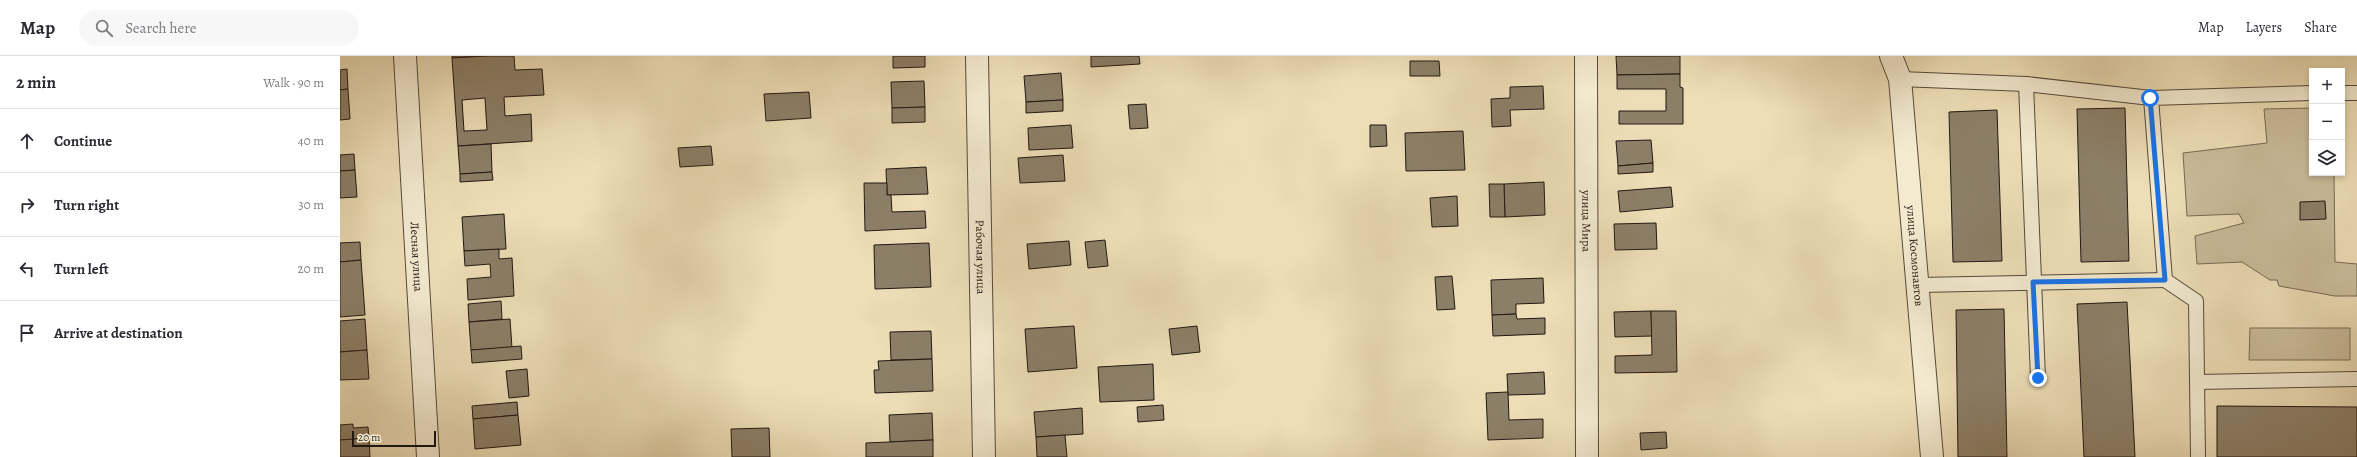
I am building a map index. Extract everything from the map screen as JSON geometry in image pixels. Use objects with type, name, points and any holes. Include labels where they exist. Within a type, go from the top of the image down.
[{"type":"street","name":"Лесная улица","points":[[404,56],[428,457]]},
{"type":"street","name":"Рабочая улица","points":[[977,56],[984,457]]},
{"type":"street","name":"улица Мира","points":[[1586,56],[1587,457]]},
{"type":"street","name":"улица Космонавтов","points":[[1891,56],[1900,79],[1919,285],[1932,457]]},
{"type":"lane","points":[[1900,79],[2026,84],[2150,98],[2309,93]]},
{"type":"lane","points":[[2026,84],[2038,378]]},
{"type":"lane","points":[[2345,93],[2357,93]]},
{"type":"lane","points":[[2150,98],[2165,280]]},
{"type":"lane","points":[[1919,285],[2165,280],[2196,300],[2198,457]]},
{"type":"lane","points":[[2197,382],[2357,379]]},
{"type":"shaded area","points":[[2309,108],[2309,176],[2334,176],[2335,262],[2357,264],[2357,296],[2335,296],[2279,286],[2277,280],[2270,280],[2242,262],[2197,264],[2195,236],[2244,223],[2239,214],[2187,216],[2183,153],[2267,143],[2264,109]]},
{"type":"shaded area","points":[[2250,328],[2350,328],[2350,360],[2249,360]]},
{"type":"building","points":[[452,56],[487,56],[452,58]]},
{"type":"building","points":[[514,56],[515,70],[542,69],[544,95],[504,97],[505,116],[531,114],[532,141],[458,146],[452,58]],"holes":[[[485,98],[487,130],[464,131],[462,100]]]},
{"type":"building","points":[[893,56],[925,56],[925,67],[893,68]]},
{"type":"building","points":[[1091,56],[1139,56],[1140,64],[1091,67]]},
{"type":"building","points":[[1616,56],[1680,56],[1680,74],[1617,75]]},
{"type":"building","points":[[1410,61],[1439,61],[1440,76],[1410,76]]},
{"type":"building","points":[[347,69],[348,89],[340,90],[340,70]]},
{"type":"building","points":[[1061,73],[1063,100],[1026,102],[1024,76]]},
{"type":"building","points":[[1680,74],[1680,87],[1683,88],[1683,124],[1619,124],[1619,111],[1666,111],[1666,89],[1617,89],[1617,75]]},
{"type":"building","points":[[924,81],[925,107],[892,108],[891,82]]},
{"type":"building","points":[[1543,86],[1544,109],[1510,110],[1511,126],[1492,127],[1491,99],[1510,98],[1510,87]]},
{"type":"building","points":[[348,89],[350,119],[340,120],[340,90]]},
{"type":"building","points":[[809,92],[811,118],[766,121],[764,94]]},
{"type":"building","points":[[1063,100],[1063,111],[1026,113],[1026,102]]},
{"type":"building","points":[[1146,104],[1148,128],[1130,129],[1128,105]]},
{"type":"building","points":[[925,107],[925,122],[892,123],[892,108]]},
{"type":"building","points":[[2125,108],[2129,261],[2081,262],[2077,109]]},
{"type":"building","points":[[1997,110],[2002,261],[1953,262],[1949,112]]},
{"type":"building","points":[[1071,125],[1073,148],[1029,150],[1028,128]]},
{"type":"building","points":[[1370,125],[1386,125],[1387,146],[1370,147]]},
{"type":"building","points":[[1463,131],[1465,170],[1406,171],[1405,133]]},
{"type":"building","points":[[1651,140],[1653,163],[1618,166],[1616,141]]},
{"type":"building","points":[[491,144],[492,172],[460,174],[458,146]]},
{"type":"building","points":[[711,146],[713,165],[680,167],[678,148]]},
{"type":"building","points":[[354,154],[355,170],[340,171],[340,155]]},
{"type":"building","points":[[1063,155],[1065,181],[1020,183],[1018,158]]},
{"type":"building","points":[[1653,163],[1653,172],[1618,174],[1618,166]]},
{"type":"building","points":[[926,167],[928,194],[887,195],[886,169]]},
{"type":"building","points":[[355,170],[357,197],[340,198],[340,171]]},
{"type":"building","points":[[492,172],[493,180],[460,182],[460,174]]},
{"type":"building","points":[[1544,182],[1545,215],[1505,217],[1504,184]]},
{"type":"building","points":[[864,183],[887,183],[887,195],[891,195],[892,212],[925,211],[926,228],[865,231]]},
{"type":"building","points":[[1489,184],[1504,184],[1505,217],[1490,217]]},
{"type":"building","points":[[1671,187],[1673,207],[1620,212],[1618,191]]},
{"type":"building","points":[[1457,196],[1458,226],[1432,227],[1430,198]]},
{"type":"building","points":[[2325,201],[2326,219],[2300,220],[2300,202]]},
{"type":"building","points":[[504,214],[506,249],[464,251],[462,217]]},
{"type":"building","points":[[1656,223],[1657,249],[1615,250],[1614,224]]},
{"type":"building","points":[[1105,240],[1108,266],[1088,268],[1085,242]]},
{"type":"building","points":[[1069,241],[1071,265],[1029,269],[1027,244]]},
{"type":"building","points":[[360,242],[361,260],[340,262],[340,243]]},
{"type":"building","points":[[929,243],[931,287],[875,289],[874,245]]},
{"type":"building","points":[[499,249],[499,259],[512,258],[514,296],[468,300],[467,279],[491,277],[490,264],[465,266],[464,251]]},
{"type":"building","points":[[361,260],[365,315],[340,317],[340,262]]},
{"type":"building","points":[[1452,276],[1455,309],[1437,310],[1435,277]]},
{"type":"building","points":[[1543,278],[1544,303],[1516,304],[1516,314],[1492,315],[1491,280]]},
{"type":"building","points":[[501,301],[502,319],[469,322],[468,304]]},
{"type":"building","points":[[2127,302],[2135,457],[2084,457],[2077,304]]},
{"type":"building","points":[[2004,309],[2007,457],[1958,457],[1956,310]]},
{"type":"building","points":[[1651,311],[1652,336],[1615,337],[1614,312]]},
{"type":"building","points":[[1651,311],[1676,311],[1677,372],[1615,373],[1615,356],[1652,355]]},
{"type":"building","points":[[1516,314],[1517,319],[1545,318],[1545,334],[1493,336],[1492,315]]},
{"type":"building","points":[[365,319],[367,350],[340,352],[340,321]]},
{"type":"building","points":[[510,319],[512,348],[471,350],[469,322]]},
{"type":"building","points":[[1074,326],[1077,368],[1028,372],[1025,329]]},
{"type":"building","points":[[1197,326],[1200,352],[1172,355],[1169,329]]},
{"type":"building","points":[[931,331],[932,359],[891,360],[890,332]]},
{"type":"building","points":[[521,346],[522,359],[472,363],[471,350]]},
{"type":"building","points":[[367,350],[369,379],[340,380],[340,352]]},
{"type":"building","points":[[932,359],[933,391],[875,393],[874,370],[879,370],[878,361]]},
{"type":"building","points":[[1153,364],[1154,400],[1100,402],[1098,367]]},
{"type":"building","points":[[527,369],[529,396],[509,398],[506,371]]},
{"type":"building","points":[[1544,372],[1545,394],[1508,395],[1507,374]]},
{"type":"building","points":[[1508,392],[1509,420],[1543,419],[1543,438],[1488,440],[1486,393]]},
{"type":"building","points":[[517,402],[518,415],[473,419],[472,406]]},
{"type":"building","points":[[1163,405],[1164,420],[1138,422],[1137,407]]},
{"type":"building","points":[[2217,406],[2357,407],[2357,457],[2217,457]]},
{"type":"building","points":[[1082,408],[1083,434],[1036,437],[1034,412]]},
{"type":"building","points":[[932,413],[933,440],[890,442],[889,415]]},
{"type":"building","points":[[518,415],[521,445],[475,449],[473,419]]},
{"type":"building","points":[[353,424],[353,428],[368,427],[369,438],[340,440],[340,425]]},
{"type":"building","points":[[769,428],[770,457],[732,457],[731,429]]},
{"type":"building","points":[[1666,432],[1667,448],[1641,450],[1640,433]]},
{"type":"building","points":[[1065,435],[1067,457],[1037,457],[1036,437]]},
{"type":"building","points":[[369,438],[370,457],[340,457],[340,440]]},
{"type":"building","points":[[933,440],[933,457],[866,457],[866,443]]},
{"type":"route","points":[[2038,378],[2033,282],[2165,280],[2150,98]]}]
